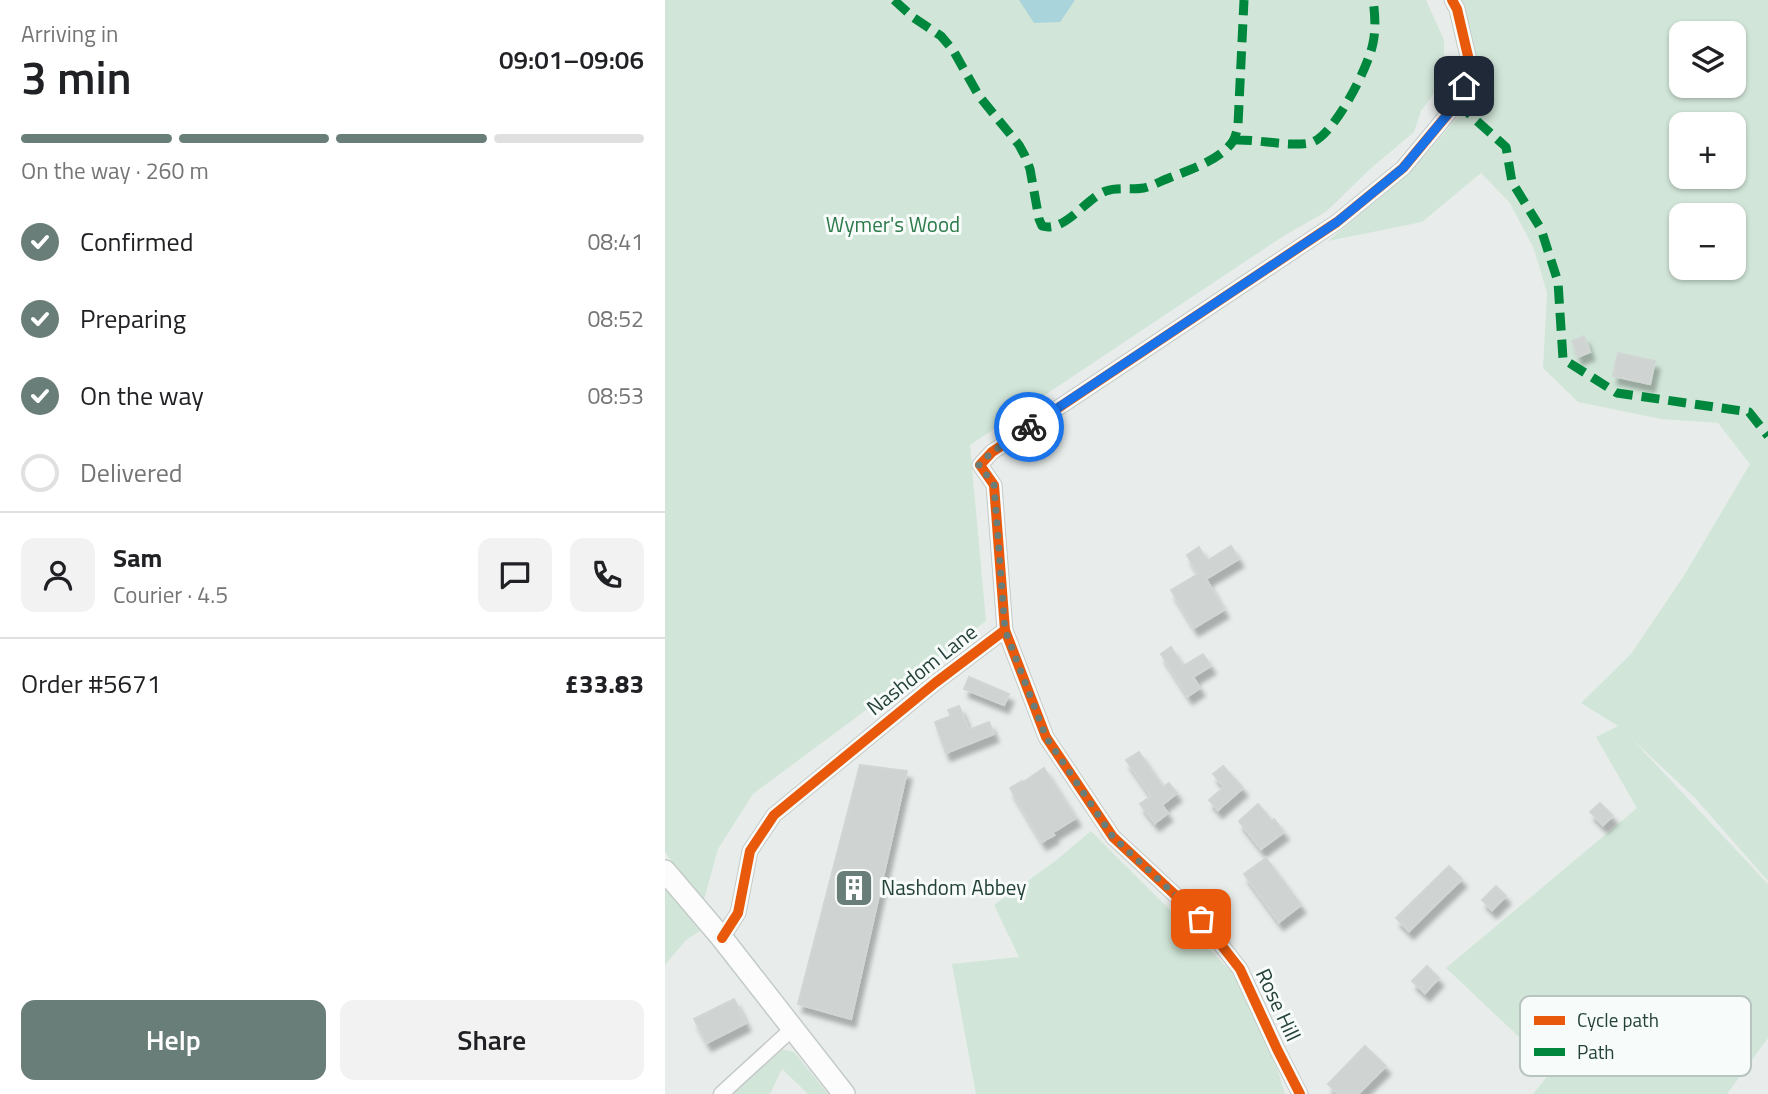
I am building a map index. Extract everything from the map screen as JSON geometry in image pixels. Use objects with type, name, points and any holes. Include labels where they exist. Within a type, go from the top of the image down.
[{"type":"street","name":"Nashdom Lane","points":[[722,938],[738,913],[751,851],[774,815],[935,683],[1005,630],[994,485],[979,465],[992,452],[1337,222],[1403,168],[1457,103],[1471,69],[1457,9],[1451,0]]},
{"type":"street","name":"Rose Hill","points":[[1005,630],[1046,737],[1113,837],[1201,919],[1240,969],[1300,1094]]},
{"type":"street","points":[[665,871],[722,938],[844,1094]]},
{"type":"street","points":[[721,1094],[792,1029]]},
{"type":"green space","name":"Wymer's Wood","points":[[665,0],[1426,0],[1444,40],[1444,80],[1421,111],[1414,132],[1369,170],[1327,211],[1282,237],[970,445],[986,621],[753,794],[718,849],[703,903],[665,852]]},
{"type":"green space","points":[[1453,0],[1768,0],[1768,881],[1695,798],[1632,739],[1768,884],[1768,1038],[1751,1061],[1751,996],[1520,996],[1520,1038],[1446,968],[1637,808],[1596,737],[1618,726],[1581,703],[1631,654],[1685,574],[1750,464],[1718,423],[1661,419],[1578,402],[1543,368],[1547,293],[1534,249],[1510,203],[1481,173],[1422,222],[1328,241],[1409,173],[1468,106],[1479,77]]},
{"type":"green space","points":[[1091,831],[1236,976],[1277,1068],[1285,1094],[976,1094],[952,964],[1019,957],[994,905],[1054,862]]},
{"type":"green space","points":[[665,888],[700,931],[686,940],[665,965]]},
{"type":"green space","points":[[781,1049],[794,1052],[828,1094],[808,1094],[782,1069],[770,1094],[732,1094],[769,1056]]},
{"type":"green space","points":[[1547,1076],[1740,1076],[1727,1094],[1533,1094]]},
{"type":"water","points":[[1019,0],[1075,0],[1060,22],[1034,23]]},
{"type":"building","points":[[1584,336],[1590,352],[1578,357],[1572,341]]},
{"type":"building","points":[[1618,353],[1655,361],[1650,384],[1613,376]]},
{"type":"building","points":[[1231,546],[1239,559],[1206,579],[1224,610],[1194,628],[1171,590],[1198,574],[1187,555],[1199,547],[1207,561]]},
{"type":"building","points":[[1171,647],[1183,666],[1203,654],[1211,666],[1193,677],[1200,688],[1188,696],[1161,654]]},
{"type":"building","points":[[969,677],[1009,694],[1004,705],[964,689]]},
{"type":"building","points":[[959,706],[969,730],[989,722],[994,734],[946,753],[935,722],[951,716],[948,710]]},
{"type":"building","points":[[1139,752],[1163,787],[1169,783],[1177,793],[1162,805],[1168,813],[1155,823],[1140,804],[1151,796],[1126,760]]},
{"type":"building","name":"Nashdom Abbey","points":[[860,765],[907,771],[851,1019],[798,1004]]},
{"type":"building","points":[[1223,766],[1243,788],[1218,810],[1209,800],[1224,787],[1213,774]]},
{"type":"building","points":[[1044,768],[1076,818],[1042,842],[1010,788]]},
{"type":"building","points":[[1600,803],[1613,816],[1603,825],[1590,812]]},
{"type":"building","points":[[1258,804],[1284,832],[1261,849],[1239,821]]},
{"type":"building","points":[[1266,858],[1301,905],[1279,922],[1244,874]]},
{"type":"building","points":[[1449,866],[1462,879],[1409,931],[1396,918]]},
{"type":"building","points":[[1496,886],[1506,896],[1492,910],[1482,900]]},
{"type":"building","points":[[1427,966],[1439,978],[1425,993],[1412,981]]},
{"type":"building","points":[[734,999],[746,1023],[707,1043],[694,1019]]},
{"type":"building","points":[[1365,1046],[1386,1066],[1358,1094],[1338,1094],[1328,1084]]},
{"type":"marked path","points":[[894,0],[914,18],[941,36],[953,50],[979,96],[1019,145],[1030,169],[1039,219],[1042,226],[1051,227],[1067,220],[1106,191],[1150,186],[1204,164],[1228,148],[1238,125],[1244,0]]},
{"type":"marked path","points":[[1234,140],[1310,143],[1329,128],[1349,100],[1370,54],[1375,27],[1373,0]]},
{"type":"marked path","points":[[1457,103],[1506,147],[1512,182],[1541,229],[1558,282],[1563,359],[1617,393],[1749,412],[1768,436]]},
{"type":"cycle path","points":[[722,938],[738,913],[750,851],[774,815],[935,683],[1005,630],[994,485],[980,465],[992,452],[1337,222],[1403,168],[1457,103],[1471,69],[1457,9],[1452,0]]},
{"type":"cycle path","points":[[1005,630],[1046,737],[1113,837],[1201,919],[1240,969],[1300,1094]]},
{"type":"way so far","points":[[1029,427],[992,452],[979,465],[994,485],[1005,630],[1046,737],[1113,837],[1201,919]]},
{"type":"place","name":"Nashdom Abbey","points":[[854,888]]},
{"type":"route","points":[[1029,427],[1337,222],[1403,168],[1457,103],[1464,86]]}]
